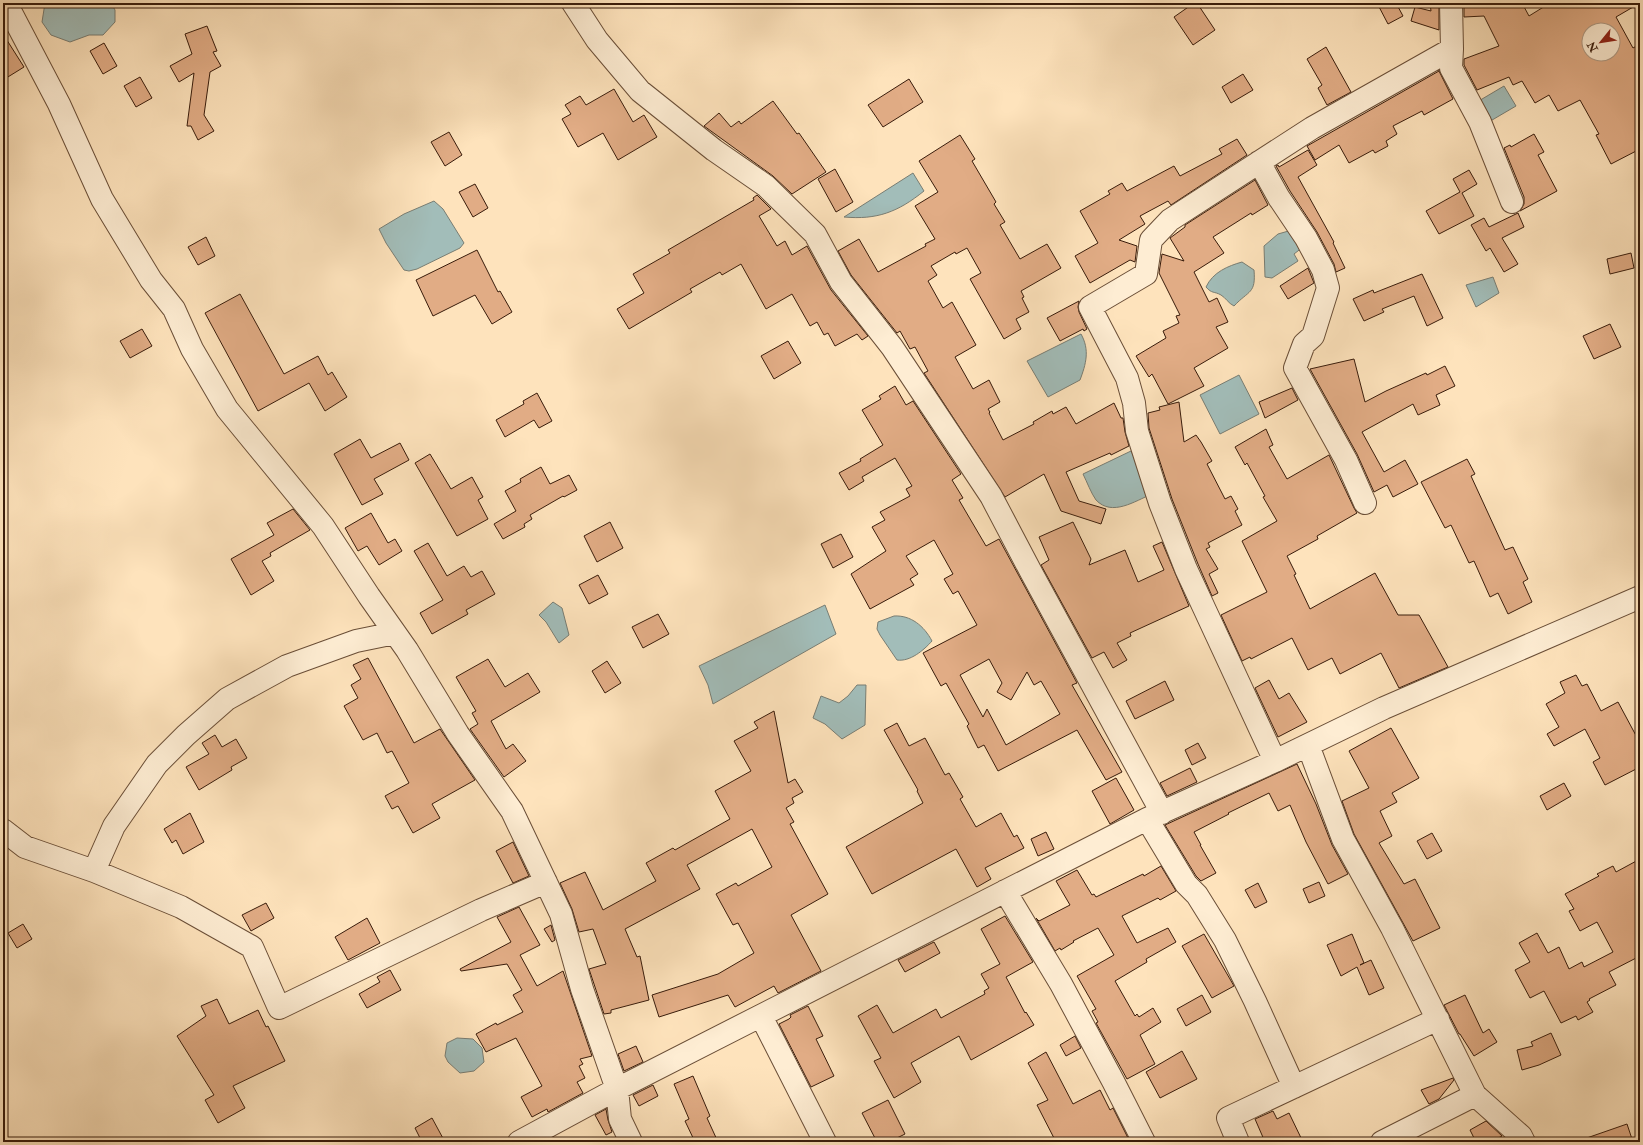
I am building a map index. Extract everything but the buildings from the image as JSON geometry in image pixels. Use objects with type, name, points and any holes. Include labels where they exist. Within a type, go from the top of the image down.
[{"type":"street","points":[[6,3],[59,104],[102,199],[151,280],[174,309],[192,349],[227,409],[324,526],[369,596],[407,650],[458,734],[512,811],[561,914],[582,988],[617,1089],[620,1119],[631,1142]]},
{"type":"street","points":[[574,3],[597,40],[640,91],[714,150],[766,186],[815,234],[841,282],[892,347],[991,496],[1035,579],[1155,816],[1186,884],[1197,895],[1225,940],[1255,1000],[1294,1087]]},
{"type":"street","points":[[1451,3],[1452,68],[1480,122],[1512,202]]},
{"type":"street","points":[[1275,761],[1186,569],[1160,503],[1136,431],[1134,403],[1127,378],[1090,307],[1146,274],[1151,240],[1170,220],[1259,162],[1365,97],[1452,49]]},
{"type":"street","points":[[1259,162],[1279,198],[1306,238],[1323,270],[1328,288],[1313,336],[1304,344],[1295,368],[1346,460],[1365,503]]},
{"type":"street","points":[[519,1142],[617,1089],[1155,816],[1275,761],[1384,708],[1640,597]]},
{"type":"street","points":[[94,871],[114,826],[157,764],[186,735],[227,699],[287,666],[356,641],[395,633]]},
{"type":"street","points":[[1308,745],[1343,839],[1392,928],[1475,1095],[1521,1136],[1524,1142]]},
{"type":"street","points":[[3,830],[25,846],[94,871],[180,907],[252,947],[279,1008],[474,914],[546,882]]},
{"type":"street","points":[[1005,891],[1061,984],[1144,1142]]},
{"type":"street","points":[[761,1016],[825,1142]]},
{"type":"street","points":[[1238,1142],[1228,1118],[1438,1019]]},
{"type":"street","points":[[1382,1142],[1475,1095]]},
{"type":"water","points":[[45,3],[111,3],[115,10],[115,22],[103,35],[89,35],[70,42],[51,35],[42,22]]},
{"type":"water","points":[[1504,86],[1516,106],[1487,123],[1477,102]]},
{"type":"water","points":[[913,173],[924,191],[905,204],[877,216],[856,218],[844,217]]},
{"type":"water","points":[[434,201],[443,209],[464,243],[460,248],[417,269],[409,271],[404,270],[386,243],[379,229],[404,214]]},
{"type":"water","points":[[1292,230],[1303,247],[1294,254],[1298,261],[1272,278],[1265,277],[1264,246],[1278,234]]},
{"type":"water","points":[[1242,262],[1254,270],[1254,284],[1253,288],[1234,306],[1221,295],[1212,292],[1206,287],[1213,277],[1221,270]]},
{"type":"water","points":[[1493,277],[1499,293],[1476,307],[1466,285]]},
{"type":"water","points":[[1081,334],[1084,340],[1086,357],[1080,380],[1048,397],[1027,361]]},
{"type":"water","points":[[1239,375],[1259,414],[1220,434],[1200,395]]},
{"type":"water","points":[[1131,451],[1152,494],[1124,506],[1109,507],[1102,505],[1094,497],[1083,474]]},
{"type":"water","points":[[553,602],[562,608],[569,635],[559,643],[546,622],[539,615]]},
{"type":"water","points":[[825,605],[836,634],[713,704],[708,685],[699,666]]},
{"type":"water","points":[[894,616],[906,617],[916,622],[921,626],[932,641],[912,657],[897,660],[877,629],[878,622]]},
{"type":"water","points":[[857,685],[866,685],[865,725],[842,739],[825,724],[813,718],[821,696],[839,703],[848,696]]},
{"type":"water","points":[[457,1038],[473,1039],[482,1048],[484,1062],[474,1071],[460,1073],[448,1062],[445,1056],[447,1043]]}]
